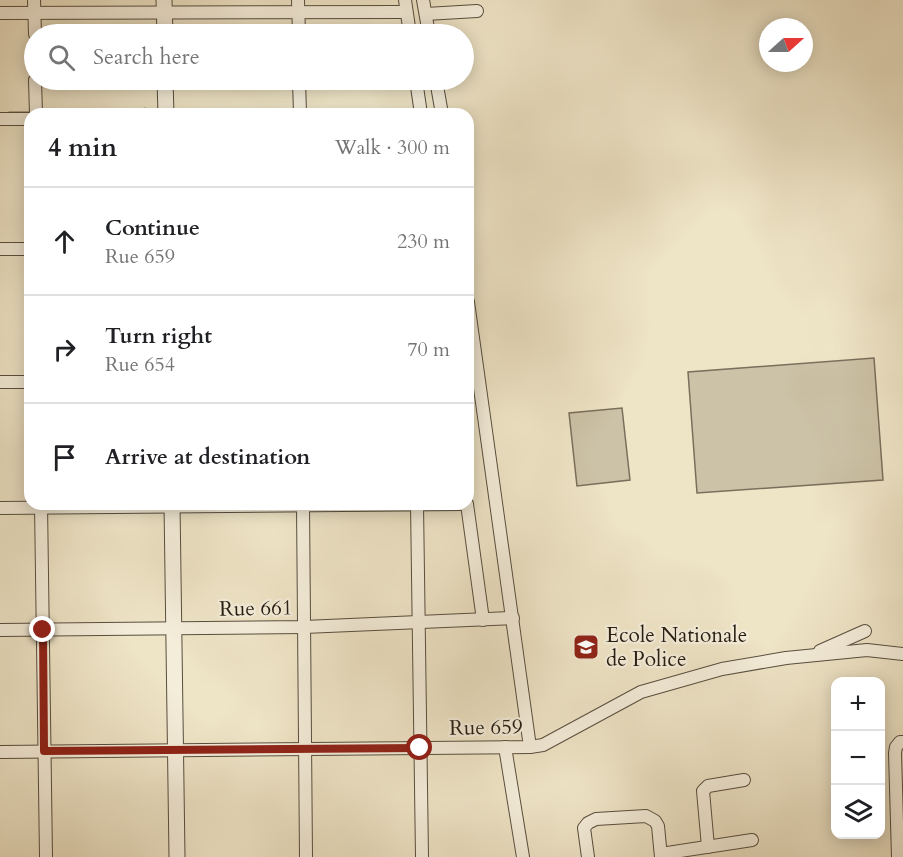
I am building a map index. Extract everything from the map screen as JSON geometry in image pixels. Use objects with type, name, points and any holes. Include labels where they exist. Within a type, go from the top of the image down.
[{"type":"street","points":[[423,0],[428,24]]},
{"type":"street","points":[[34,6],[35,24]]},
{"type":"street","points":[[0,13],[34,6],[406,6],[409,24]]},
{"type":"street","points":[[164,6],[165,24]]},
{"type":"street","points":[[299,6],[299,24]]},
{"type":"street","points":[[426,14],[477,11]]},
{"type":"street","points":[[35,90],[36,108]]},
{"type":"street","points":[[165,90],[166,108]]},
{"type":"street","points":[[299,90],[300,108]]},
{"type":"street","points":[[417,90],[420,108]]},
{"type":"street","points":[[437,90],[440,108]]},
{"type":"street","points":[[0,119],[24,119]]},
{"type":"street","points":[[0,249],[24,249]]},
{"type":"street","points":[[0,382],[24,381]]},
{"type":"street","points":[[474,383],[513,618],[530,747]]},
{"type":"street","points":[[0,508],[24,507]]},
{"type":"street","points":[[41,510],[46,857]]},
{"type":"street","points":[[172,510],[177,857]]},
{"type":"street","points":[[303,510],[306,857]]},
{"type":"street","points":[[417,510],[422,857]]},
{"type":"street","points":[[466,510],[483,620]]},
{"type":"street","name":"Rue 661","points":[[0,630],[304,627],[513,618]]},
{"type":"street","name":"Rue 659","points":[[810,656],[866,631]]},
{"type":"street","name":"Rue 659","points":[[0,752],[530,747],[543,745],[641,692],[722,669],[786,658],[867,650],[903,654]]},
{"type":"street","points":[[898,857],[895,753],[896,747],[903,742]]},
{"type":"street","points":[[505,747],[524,857]]},
{"type":"street","points":[[708,847],[703,791],[708,786],[744,780]]},
{"type":"street","points":[[588,857],[584,828],[596,819],[646,816],[655,821],[658,826],[661,856],[752,840]]},
{"type":"shaded area","points":[[874,358],[883,480],[697,493],[688,372]]},
{"type":"shaded area","points":[[622,408],[630,480],[577,486],[569,413]]},
{"type":"waterway","points":[[9,113],[24,113]]},
{"type":"place","name":"Ecole Nationale de Police","points":[[586,647]]},
{"type":"route","points":[[43,630],[44,751],[420,748]]}]
